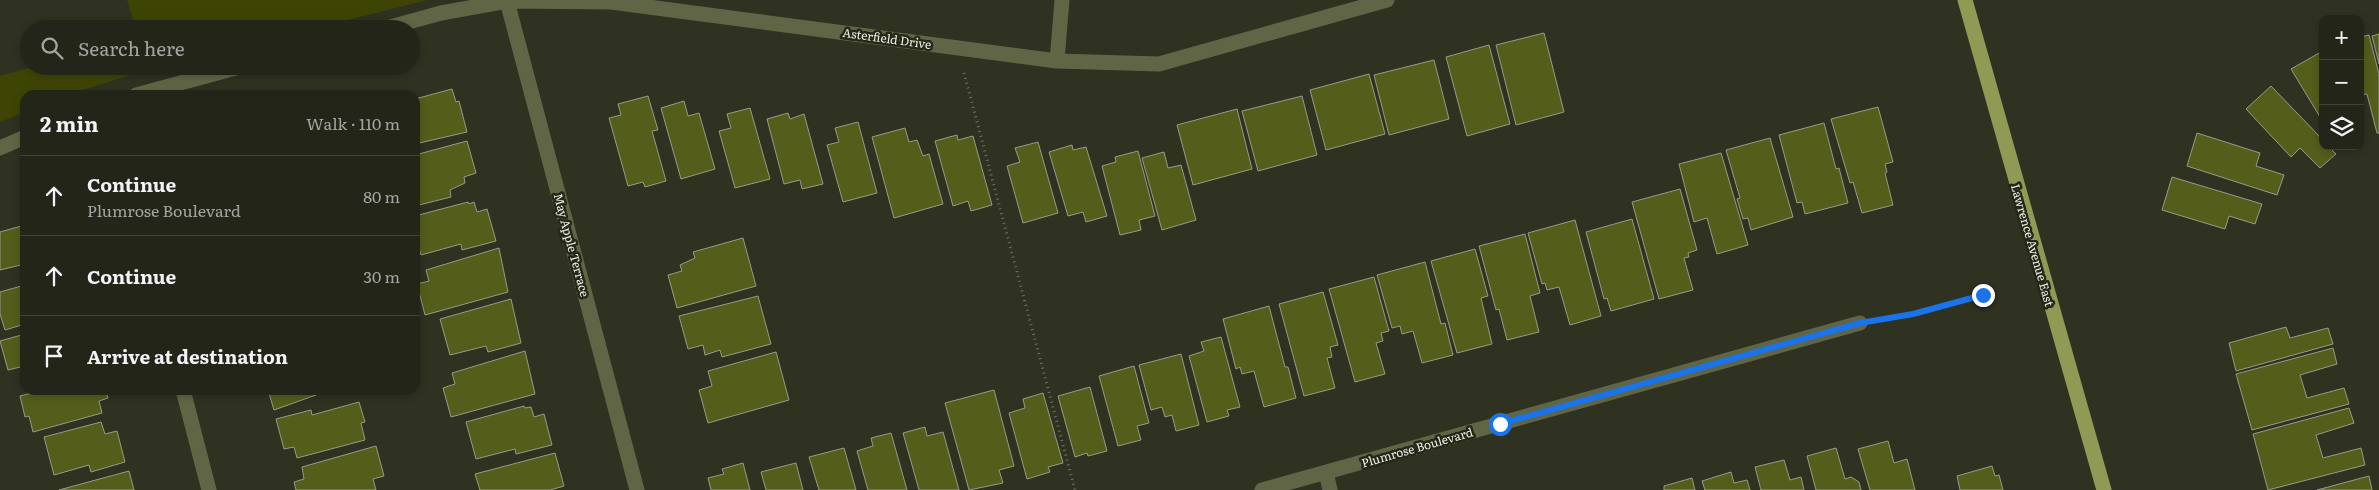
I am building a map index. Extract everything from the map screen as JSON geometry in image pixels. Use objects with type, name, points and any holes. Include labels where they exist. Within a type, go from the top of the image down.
[{"type":"main road","name":"Lawrence Avenue East","points":[[1965,0],[2104,490]]},
{"type":"street","points":[[1058,61],[1062,0]]},
{"type":"street","name":"Asterfield Drive","points":[[414,20],[441,12],[507,1],[611,2],[1058,61],[1159,64],[1387,0]]},
{"type":"street","name":"May Apple Terrace","points":[[507,1],[637,490]]},
{"type":"street","points":[[154,90],[210,75]]},
{"type":"street","points":[[0,148],[20,139]]},
{"type":"street","name":"Plumrose Boulevard","points":[[1262,490],[1860,323]]},
{"type":"street","points":[[184,395],[209,490]]},
{"type":"street","points":[[1326,472],[1330,490]]},
{"type":"path","points":[[971,101],[1074,490]]},
{"type":"path","points":[[1860,323],[1913,314],[1983,295]]},
{"type":"green space","points":[[127,0],[427,0],[347,20],[133,20]]},
{"type":"green space","points":[[20,70],[20,75],[131,75],[83,90],[20,90],[20,114],[0,122],[0,76]]},
{"type":"building","points":[[1544,33],[1564,112],[1516,125],[1496,45]]},
{"type":"building","points":[[2379,34],[2379,64],[2372,36]]},
{"type":"building","points":[[2369,35],[2379,74],[2379,133],[2377,133],[2367,94],[2364,94],[2364,36]]},
{"type":"building","points":[[1489,45],[1510,124],[1467,136],[1446,57]]},
{"type":"building","points":[[2319,53],[2319,115],[2291,69]]},
{"type":"building","points":[[1434,60],[1449,119],[1389,135],[1374,75]]},
{"type":"building","points":[[1369,74],[1385,134],[1326,150],[1310,90]]},
{"type":"building","points":[[2271,86],[2319,136],[2319,150],[2332,150],[2336,154],[2320,168],[2300,148],[2291,157],[2246,109]]},
{"type":"building","points":[[452,89],[456,102],[459,101],[467,132],[420,143],[420,98]]},
{"type":"building","points":[[648,96],[658,130],[652,131],[666,181],[645,187],[643,182],[628,186],[609,118],[621,115],[618,104]]},
{"type":"building","points":[[1302,96],[1317,155],[1258,171],[1242,111]]},
{"type":"building","points":[[684,101],[688,116],[699,113],[715,169],[681,179],[661,108]]},
{"type":"building","points":[[1878,107],[1893,162],[1885,164],[1887,172],[1885,173],[1893,205],[1862,213],[1853,182],[1850,183],[1831,119]]},
{"type":"building","points":[[750,108],[770,179],[735,188],[719,131],[731,128],[727,114]]},
{"type":"building","points":[[1237,109],[1252,169],[1193,185],[1177,125]]},
{"type":"building","points":[[788,113],[790,119],[804,114],[823,184],[802,189],[800,180],[784,184],[767,119]]},
{"type":"building","points":[[858,122],[877,193],[843,202],[827,145],[839,142],[835,128]]},
{"type":"building","points":[[1824,123],[1836,169],[1839,168],[1848,203],[1805,214],[1802,202],[1797,203],[1779,135]]},
{"type":"building","points":[[905,128],[909,142],[917,140],[923,156],[929,154],[943,204],[894,218],[872,137]]},
{"type":"building","points":[[2197,133],[2260,153],[2256,166],[2284,175],[2277,195],[2187,166]]},
{"type":"building","points":[[957,135],[958,140],[973,136],[992,205],[971,211],[968,201],[953,206],[935,141]]},
{"type":"building","points":[[1770,138],[1793,217],[1751,230],[1748,218],[1743,219],[1737,199],[1740,198],[1726,150]]},
{"type":"building","points":[[467,141],[476,173],[464,177],[465,183],[450,190],[451,197],[420,205],[420,154]]},
{"type":"building","points":[[1038,142],[1058,213],[1023,223],[1007,166],[1020,162],[1015,148]]},
{"type":"building","points":[[1072,145],[1073,150],[1086,147],[1107,216],[1086,222],[1083,212],[1068,216],[1049,152]]},
{"type":"building","points":[[1138,151],[1155,216],[1139,220],[1141,230],[1120,235],[1102,166],[1116,162],[1115,157]]},
{"type":"building","points":[[1164,152],[1168,168],[1181,165],[1196,220],[1162,230],[1142,158]]},
{"type":"building","points":[[1721,153],[1748,245],[1717,254],[1707,218],[1694,222],[1679,164]]},
{"type":"building","points":[[2172,177],[2262,204],[2255,224],[2229,216],[2225,229],[2162,210]]},
{"type":"building","points":[[1680,189],[1697,250],[1688,253],[1689,257],[1684,258],[1693,290],[1659,299],[1632,202]]},
{"type":"building","points":[[474,202],[477,212],[487,209],[496,241],[462,250],[461,244],[421,255],[420,215]]},
{"type":"building","points":[[1632,219],[1654,299],[1611,311],[1607,298],[1604,299],[1586,232]]},
{"type":"building","points":[[1575,220],[1601,316],[1570,325],[1559,287],[1547,290],[1545,283],[1542,284],[1528,233]]},
{"type":"building","points":[[20,226],[20,265],[0,270],[0,232]]},
{"type":"building","points":[[1525,234],[1540,293],[1530,296],[1539,332],[1507,340],[1499,309],[1496,310],[1479,246]]},
{"type":"building","points":[[743,238],[756,286],[677,308],[668,275],[682,271],[680,265],[695,258],[693,252]]},
{"type":"building","points":[[499,248],[508,292],[425,315],[420,296],[420,283],[429,281],[426,270]]},
{"type":"building","points":[[1475,249],[1488,296],[1481,298],[1492,344],[1457,353],[1431,261]]},
{"type":"building","points":[[1425,262],[1441,324],[1445,323],[1453,355],[1422,363],[1413,331],[1402,334],[1400,326],[1392,328],[1377,275]]},
{"type":"building","points":[[1374,277],[1389,331],[1381,333],[1383,341],[1376,343],[1385,374],[1355,382],[1329,289]]},
{"type":"building","points":[[20,286],[20,326],[5,330],[0,314],[0,292]]},
{"type":"building","points":[[1323,292],[1338,345],[1330,347],[1332,357],[1327,358],[1335,388],[1304,396],[1279,304]]},
{"type":"building","points":[[758,296],[771,344],[722,357],[720,350],[705,355],[703,345],[688,349],[679,316]]},
{"type":"building","points":[[511,299],[521,343],[488,352],[486,346],[450,355],[440,319]]},
{"type":"building","points":[[1269,306],[1285,367],[1288,367],[1296,398],[1264,407],[1254,371],[1242,374],[1240,367],[1236,369],[1223,319]]},
{"type":"building","points":[[2286,327],[2290,338],[2328,328],[2333,344],[2236,371],[2229,343]]},
{"type":"building","points":[[20,335],[20,367],[8,370],[0,341]]},
{"type":"building","points":[[1221,337],[1240,407],[1227,410],[1229,416],[1207,422],[1189,356],[1204,351],[1201,342]]},
{"type":"building","points":[[2333,348],[2337,364],[2300,375],[2307,398],[2344,388],[2349,404],[2252,430],[2236,374]]},
{"type":"building","points":[[525,351],[535,394],[451,417],[443,388],[455,384],[452,373]]},
{"type":"building","points":[[776,352],[789,400],[708,423],[699,390],[712,386],[708,371]]},
{"type":"building","points":[[1181,354],[1199,425],[1176,431],[1172,415],[1165,417],[1162,407],[1151,410],[1139,365]]},
{"type":"building","points":[[1134,366],[1149,423],[1137,426],[1141,440],[1118,446],[1099,376]]},
{"type":"building","points":[[1090,387],[1107,451],[1088,456],[1087,453],[1075,457],[1058,396]]},
{"type":"building","points":[[994,390],[1014,466],[999,470],[1003,483],[969,490],[945,403]]},
{"type":"building","points":[[1043,393],[1063,463],[1048,467],[1050,472],[1027,479],[1009,413],[1025,408],[1023,399]]},
{"type":"building","points":[[107,395],[108,398],[99,401],[102,413],[33,432],[29,416],[25,417],[20,396]]},
{"type":"building","points":[[270,395],[316,395],[274,410]]},
{"type":"building","points":[[359,402],[365,422],[361,423],[365,440],[297,458],[294,447],[284,449],[276,419],[311,410],[312,415]]},
{"type":"building","points":[[524,406],[525,408],[531,407],[534,417],[544,414],[552,445],[516,454],[515,449],[476,459],[466,422]]},
{"type":"building","points":[[2349,408],[2354,423],[2316,435],[2323,458],[2361,448],[2365,465],[2268,490],[2253,434]]},
{"type":"building","points":[[101,422],[105,434],[117,431],[125,462],[91,472],[89,465],[54,475],[44,437]]},
{"type":"building","points":[[925,427],[927,436],[943,432],[959,490],[919,490],[903,433]]},
{"type":"building","points":[[891,433],[907,490],[868,490],[857,451],[873,446],[871,438]]},
{"type":"building","points":[[1888,441],[1894,463],[1907,459],[1915,490],[1870,490],[1858,449]]},
{"type":"building","points":[[376,446],[384,476],[373,479],[376,490],[296,490],[294,482],[304,479],[302,467]]},
{"type":"building","points":[[844,448],[856,490],[819,490],[809,457]]},
{"type":"building","points":[[1836,448],[1845,479],[1851,477],[1859,482],[1861,490],[1816,490],[1807,456]]},
{"type":"building","points":[[555,453],[564,486],[550,490],[480,490],[475,474]]},
{"type":"building","points":[[1784,460],[1790,480],[1801,477],[1804,490],[1761,490],[1755,467]]},
{"type":"building","points":[[743,463],[750,490],[711,490],[708,478],[724,474],[722,469]]},
{"type":"building","points":[[796,463],[803,490],[766,490],[761,472]]},
{"type":"building","points":[[1992,466],[1995,476],[1999,475],[2003,490],[1960,490],[1957,476]]},
{"type":"building","points":[[129,471],[134,490],[59,490]]},
{"type":"building","points":[[1731,472],[1734,483],[1747,480],[1750,490],[1705,490],[1702,481]]},
{"type":"building","points":[[2369,476],[2372,490],[2317,490]]},
{"type":"building","points":[[1692,478],[1695,490],[1664,490],[1664,486]]},
{"type":"route","points":[[1500,424],[1860,323],[1913,314],[1983,295]]}]
